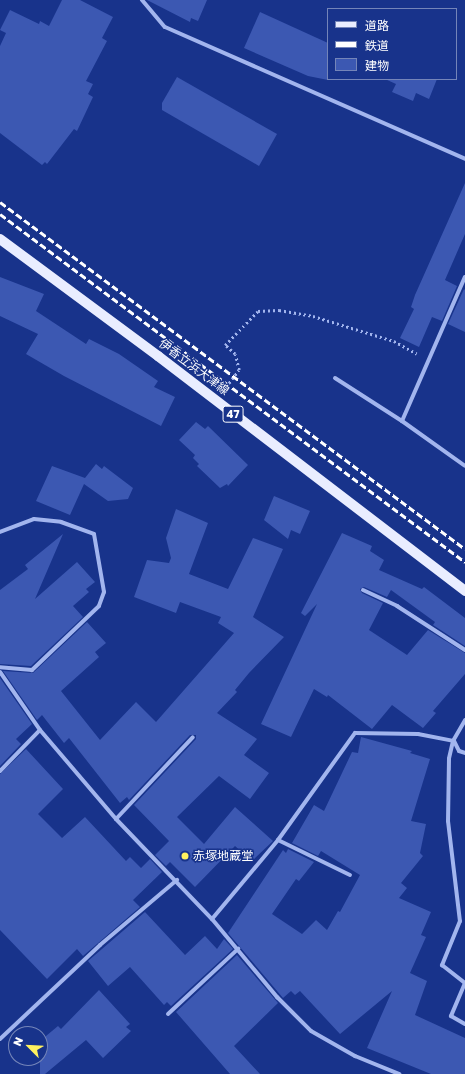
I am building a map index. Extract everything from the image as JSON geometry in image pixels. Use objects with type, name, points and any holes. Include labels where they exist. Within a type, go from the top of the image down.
[{"type":"main road","name":"伊香立浜大津線","points":[[0,239],[216,400],[465,591]]},
{"type":"street","points":[[142,0],[165,27],[465,159]]},
{"type":"street","points":[[402,420],[463,287],[465,277]]},
{"type":"street","points":[[335,378],[402,420],[465,466]]},
{"type":"street","points":[[0,532],[34,519],[61,522],[94,534],[104,592],[100,606],[32,670],[0,667]]},
{"type":"street","points":[[363,590],[397,606],[465,650]]},
{"type":"street","points":[[0,672],[40,730],[116,819],[177,880],[277,996],[311,1031],[355,1056],[399,1074]]},
{"type":"street","points":[[465,720],[453,741],[449,759],[448,821],[460,920],[442,965],[465,983],[451,1016],[465,1024]]},
{"type":"street","points":[[0,771],[40,730]]},
{"type":"street","points":[[212,919],[278,840],[355,733],[418,734],[453,741],[459,750],[465,753]]},
{"type":"street","points":[[116,819],[193,737]]},
{"type":"street","points":[[278,840],[350,875]]},
{"type":"street","points":[[0,1039],[100,945],[177,880]]},
{"type":"street","points":[[168,1014],[238,949]]},
{"type":"path","points":[[216,400],[238,370],[235,354],[225,345],[258,311],[279,310],[351,327],[394,341],[428,361]]},
{"type":"building","points":[[62,0],[80,0],[113,17],[102,38],[107,41],[86,81],[93,84],[88,94],[93,97],[77,131],[74,129],[47,164],[45,162],[42,165],[0,133],[0,46],[6,33],[0,30],[10,10],[39,24],[40,21],[49,26]]},
{"type":"building","points":[[147,0],[207,0],[198,21],[191,18],[190,22]]},
{"type":"building","points":[[260,12],[327,43],[327,80],[308,76],[244,48]]},
{"type":"building","points":[[177,77],[277,134],[259,166],[162,110],[162,103]]},
{"type":"building","points":[[387,80],[437,80],[429,99],[416,93],[413,101],[392,92],[396,84]]},
{"type":"building","points":[[465,183],[465,234],[445,280],[457,286],[442,321],[432,317],[419,347],[400,338],[414,309],[411,307],[415,295]]},
{"type":"building","points":[[0,277],[44,294],[36,311],[86,344],[89,339],[119,354],[158,381],[154,387],[175,397],[161,426],[64,376],[26,354],[38,334],[0,316]]},
{"type":"building","points":[[464,289],[465,290],[465,332],[448,324]]},
{"type":"building","points":[[196,422],[205,429],[208,426],[248,465],[228,486],[227,484],[220,488],[197,466],[199,464],[193,458],[195,455],[179,440]]},
{"type":"building","points":[[96,464],[102,469],[104,466],[133,488],[128,499],[108,501],[84,484],[70,515],[36,501],[52,466],[85,478]]},
{"type":"building","points":[[274,496],[310,511],[300,534],[291,530],[288,539],[264,520]]},
{"type":"building","points":[[176,509],[208,523],[189,574],[228,589],[253,538],[283,549],[253,617],[284,637],[249,673],[235,690],[237,692],[217,713],[257,739],[244,755],[269,773],[250,799],[219,776],[177,817],[204,844],[235,807],[273,841],[252,861],[235,846],[195,887],[170,862],[166,866],[155,855],[169,841],[134,805],[196,739],[196,735],[190,735],[129,800],[127,797],[120,803],[69,738],[64,743],[42,715],[37,720],[3,671],[33,673],[87,622],[106,643],[95,652],[99,657],[61,691],[100,740],[136,702],[156,722],[234,633],[218,623],[221,617],[180,602],[176,613],[134,597],[147,560],[169,563],[171,558],[166,538]]},
{"type":"building","points":[[342,533],[372,546],[370,551],[384,560],[379,570],[422,589],[424,587],[465,618],[465,646],[433,625],[435,622],[391,590],[387,597],[364,587],[360,589],[362,593],[383,603],[369,630],[407,655],[428,630],[465,653],[465,674],[433,711],[436,713],[423,728],[392,705],[372,729],[328,695],[327,697],[314,689],[291,737],[261,724],[317,604],[305,616],[301,613]]},
{"type":"building","points":[[63,534],[35,599],[77,562],[95,582],[86,589],[89,592],[73,606],[83,617],[31,666],[0,664],[0,590],[28,569],[25,565]]},
{"type":"building","points":[[0,678],[32,724],[16,739],[21,744],[0,766]]},
{"type":"building","points":[[361,737],[412,751],[410,753],[430,759],[411,821],[426,824],[420,853],[423,856],[401,883],[407,888],[399,898],[431,912],[421,935],[426,937],[410,973],[427,981],[415,1015],[465,1038],[465,1074],[431,1074],[367,1048],[392,991],[340,1034],[300,991],[295,995],[291,991],[283,998],[228,933],[283,850],[286,853],[288,849],[314,862],[299,881],[296,879],[272,914],[302,934],[316,920],[327,930],[338,911],[340,912],[360,875],[321,851],[318,856],[292,843],[314,805],[324,811],[352,752],[358,753]]},
{"type":"building","points":[[26,749],[63,789],[38,814],[62,838],[85,817],[126,861],[130,857],[141,868],[150,859],[162,872],[133,900],[140,907],[83,956],[77,949],[47,979],[0,930],[0,774]]},
{"type":"building","points":[[145,912],[185,955],[205,936],[217,949],[224,939],[233,949],[171,1006],[167,1002],[164,1005],[130,967],[108,986],[88,961]]},
{"type":"building","points":[[237,955],[278,1003],[234,1046],[260,1074],[230,1074],[176,1012]]},
{"type":"building","points":[[99,990],[130,1024],[126,1027],[131,1031],[103,1058],[86,1040],[45,1074],[40,1074],[40,1066],[48,1066],[48,1034],[58,1026],[61,1029]]},
{"type":"railway","points":[[0,202],[465,549]]},
{"type":"railway","points":[[0,214],[465,562]]},
{"type":"place","name":"赤塚地蔵堂","points":[[185,856]]}]
